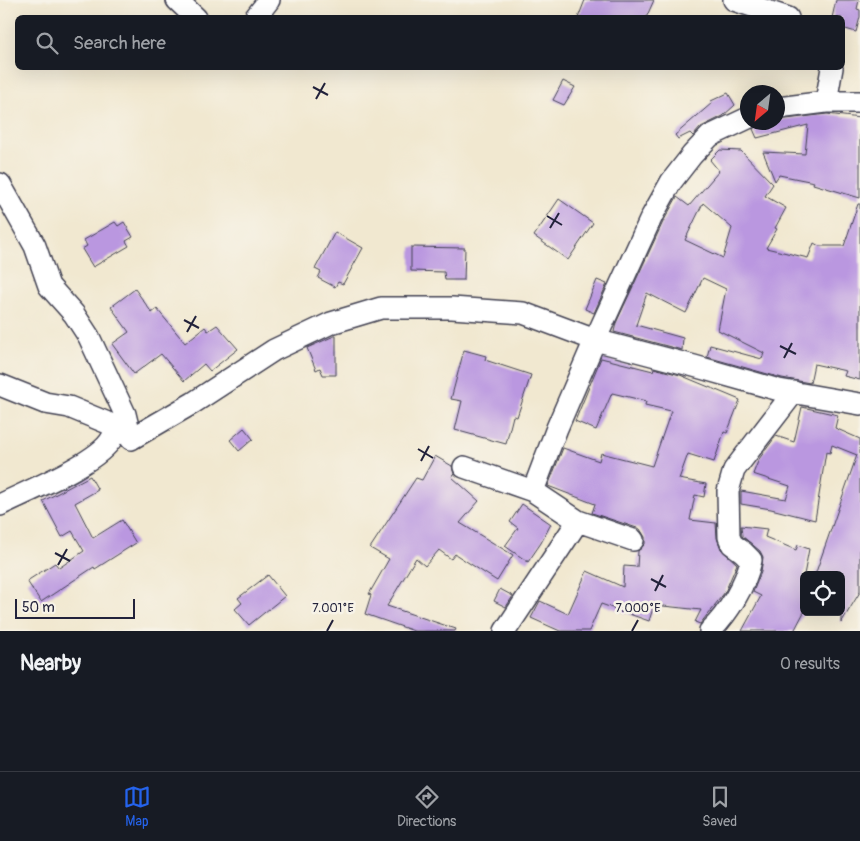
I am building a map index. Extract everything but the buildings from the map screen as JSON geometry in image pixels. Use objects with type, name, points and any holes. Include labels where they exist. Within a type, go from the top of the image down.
[{"type":"street","points":[[177,0],[193,15]]},
{"type":"street","points":[[258,15],[270,0]]},
{"type":"street","points":[[734,0],[779,15]]},
{"type":"street","points":[[826,102],[832,70]]},
{"type":"street","points":[[785,107],[826,102],[860,102]]},
{"type":"street","points":[[533,491],[553,437],[595,340],[652,216],[671,182],[710,136],[740,122]]},
{"type":"street","points":[[0,184],[35,246],[49,286],[74,314],[89,337],[125,414],[123,433]]},
{"type":"street","points":[[0,505],[84,464],[105,447],[112,438],[194,403],[274,350],[330,323],[381,308],[452,308],[523,313],[595,340],[779,390],[860,404]]},
{"type":"street","points":[[0,385],[45,403],[69,408],[123,433]]},
{"type":"street","points":[[710,631],[738,593],[749,571],[751,560],[732,544],[729,537],[728,491],[734,470],[794,392]]},
{"type":"street","points":[[464,466],[533,491],[578,521],[633,540]]},
{"type":"street","points":[[505,631],[578,521]]}]
